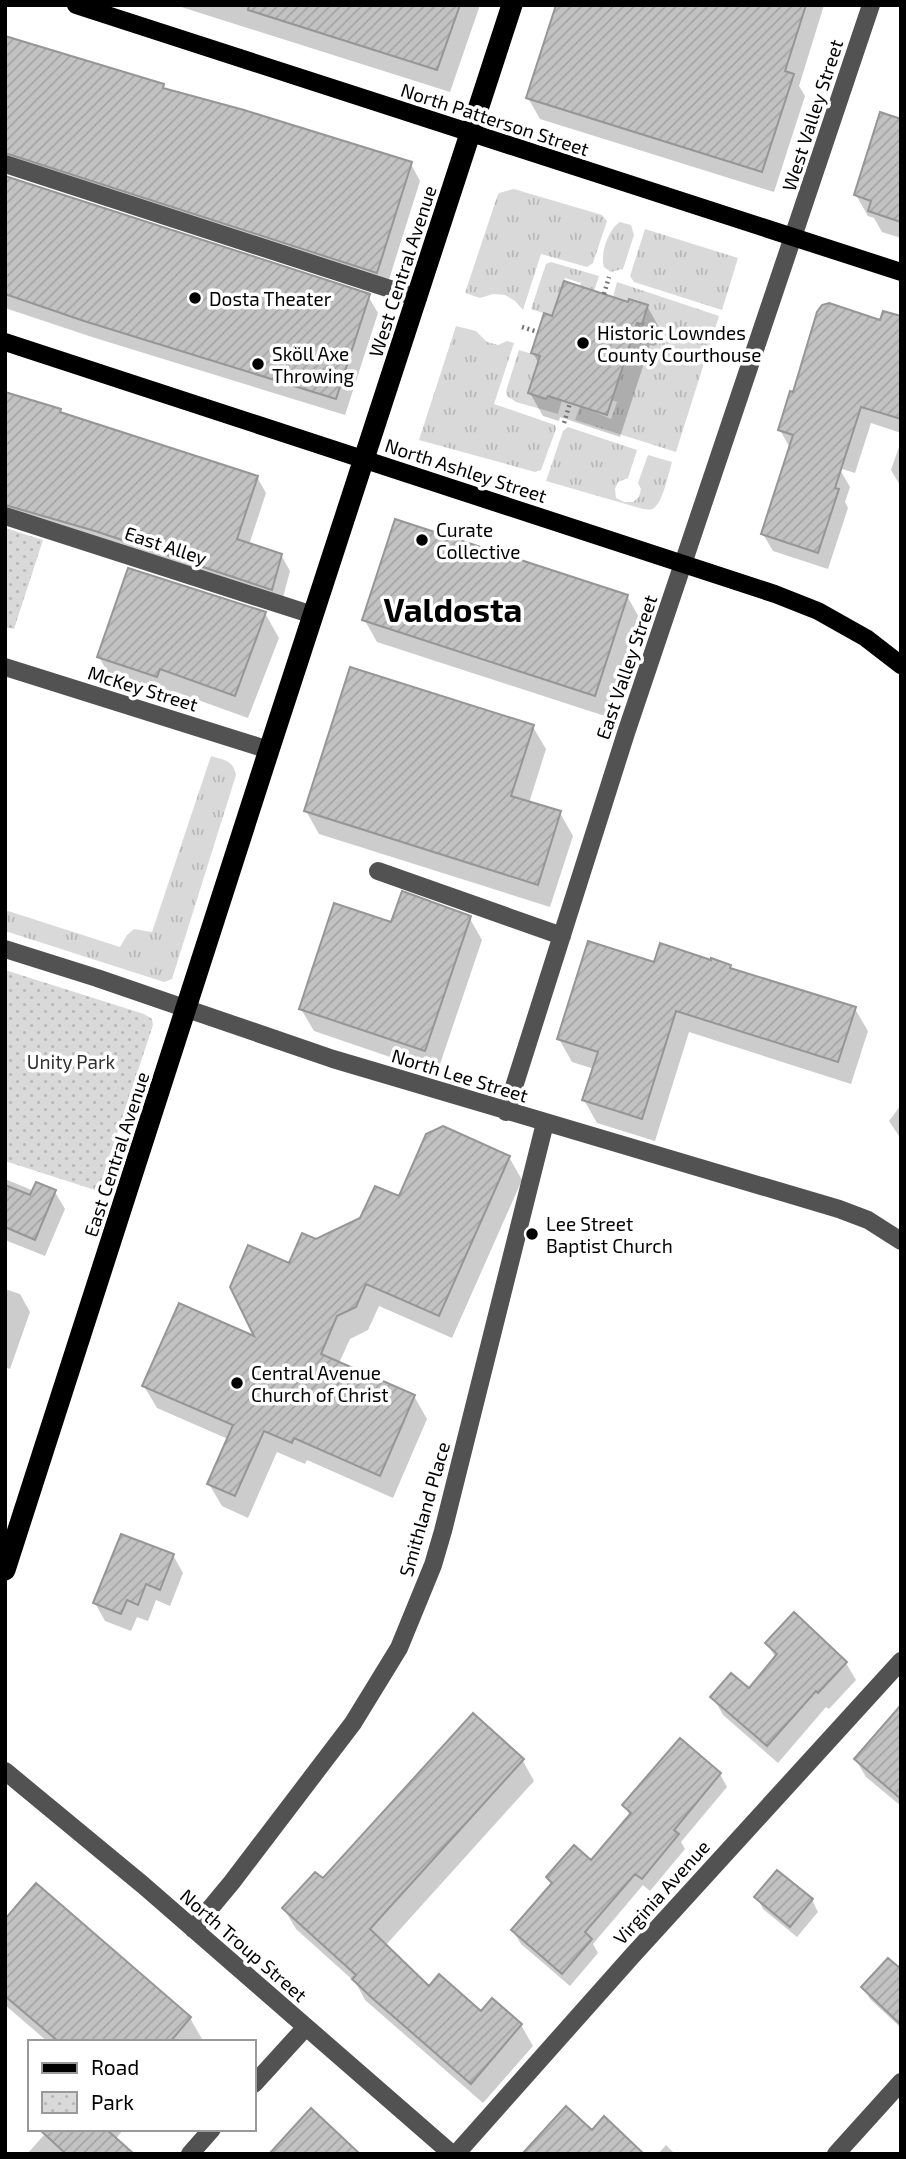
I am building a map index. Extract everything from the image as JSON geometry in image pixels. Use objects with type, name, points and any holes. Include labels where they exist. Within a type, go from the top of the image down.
[{"type":"highway","name":"West Central Avenue","points":[[269,750],[512,5]]},
{"type":"highway","name":"East Central Avenue","points":[[5,1570],[269,750]]},
{"type":"main road","name":"North Patterson Street","points":[[76,5],[901,272]]},
{"type":"main road","name":"North Ashley Street","points":[[5,342],[775,594],[818,611],[866,638],[901,665]]},
{"type":"street","name":"West Valley Street","points":[[793,237],[871,5]]},
{"type":"street","points":[[5,164],[418,298]]},
{"type":"street","name":"East Valley Street","points":[[506,1112],[628,727],[793,237]]},
{"type":"street","name":"East Alley","points":[[5,516],[313,615]]},
{"type":"street","name":"McKey Street","points":[[5,667],[269,750]]},
{"type":"street","points":[[378,871],[562,936]]},
{"type":"street","name":"North Lee Street","points":[[5,949],[333,1059],[839,1209],[868,1220],[901,1241]]},
{"type":"street","name":"Smithland Place","points":[[193,1928],[232,1882],[353,1723],[399,1648],[433,1565],[443,1531],[545,1123]]},
{"type":"street","name":"Virginia Avenue","points":[[454,2154],[901,1661]]},
{"type":"street","name":"North Troup Street","points":[[5,1771],[143,1885],[454,2154]]},
{"type":"street","points":[[256,2082],[306,2027]]},
{"type":"street","points":[[836,2154],[901,2082]]},
{"type":"street","points":[[190,2154],[210,2131]]},
{"type":"path","points":[[604,294],[609,277]]},
{"type":"path","points":[[522,327],[538,332]]},
{"type":"path","points":[[564,423],[570,403]]},
{"type":"green space","points":[[514,189],[602,215],[607,221],[593,263],[587,267],[541,254],[523,310],[505,295],[493,294],[480,298],[465,293],[497,197],[499,193]]},
{"type":"green space","points":[[620,222],[631,225],[634,235],[623,269],[611,272],[604,267],[604,249],[612,230]]},
{"type":"green space","points":[[645,229],[738,258],[722,310],[634,282],[630,276]]},
{"type":"green space","points":[[551,262],[599,276],[594,291],[565,278],[555,317],[531,309],[546,264]]},
{"type":"green space","points":[[617,282],[719,316],[676,452],[575,420],[580,406],[611,419],[617,402],[612,400],[637,323],[642,324],[648,305],[613,297]]},
{"type":"green space","points":[[456,326],[476,331],[487,342],[498,345],[507,341],[514,343],[494,404],[555,425],[556,429],[541,470],[535,472],[419,440]]},
{"type":"green space","points":[[519,350],[542,357],[528,393],[546,399],[548,396],[562,400],[558,414],[516,402],[507,396],[506,391]]},
{"type":"green space","points":[[568,427],[637,450],[628,478],[618,482],[615,489],[616,498],[624,502],[633,502],[639,497],[641,489],[638,483],[648,455],[672,462],[658,504],[652,509],[643,509],[546,481],[563,431]]},
{"type":"green space","points":[[5,528],[43,540],[14,629],[5,627]]},
{"type":"green space","points":[[211,756],[230,763],[236,775],[172,979],[164,982],[5,931],[5,910],[120,947],[134,929],[152,932]]},
{"type":"green space","name":"Unity Park","points":[[5,970],[144,1014],[152,1019],[153,1025],[98,1191],[5,1161]]},
{"type":"building","points":[[249,5],[460,5],[437,70],[248,10]]},
{"type":"building","points":[[556,5],[806,5],[785,71],[794,74],[762,172],[526,98]]},
{"type":"building","points":[[5,36],[164,84],[163,88],[412,162],[377,273],[5,153]]},
{"type":"building","points":[[880,112],[901,119],[901,222],[868,211],[871,201],[854,195]]},
{"type":"building","points":[[5,176],[370,294],[336,399],[5,294]]},
{"type":"building","name":"Historic Lowndes County Courthouse","points":[[564,281],[628,302],[629,299],[648,305],[642,324],[637,323],[607,415],[548,396],[546,399],[528,393],[540,356],[531,353],[544,313],[552,316]]},
{"type":"building","points":[[829,303],[880,320],[883,311],[901,316],[901,419],[861,407],[818,553],[761,534],[793,435],[778,430],[790,391],[793,392],[817,312],[822,305]]},
{"type":"building","points":[[5,392],[258,476],[237,539],[282,554],[272,590],[95,531],[5,505]]},
{"type":"building","points":[[395,519],[628,595],[595,696],[362,620]]},
{"type":"building","points":[[128,568],[266,612],[235,696],[160,669],[157,677],[97,657]]},
{"type":"building","points":[[350,667],[534,725],[511,796],[561,811],[538,885],[304,811]]},
{"type":"building","points":[[402,891],[471,916],[425,1051],[299,1009],[334,903],[391,922]]},
{"type":"building","points":[[588,941],[654,962],[660,943],[856,1007],[838,1062],[676,1011],[642,1119],[582,1100],[598,1052],[557,1039]]},
{"type":"building","points":[[443,1126],[510,1156],[439,1316],[366,1284],[356,1307],[337,1316],[321,1354],[415,1395],[380,1476],[294,1438],[292,1443],[264,1431],[235,1496],[207,1484],[233,1425],[142,1386],[179,1303],[254,1336],[230,1287],[248,1245],[289,1263],[302,1233],[316,1239],[360,1218],[375,1186],[399,1196],[426,1134]]},
{"type":"building","points":[[36,1182],[56,1190],[35,1240],[5,1227],[5,1185],[30,1195]]},
{"type":"building","points":[[121,1534],[174,1554],[160,1590],[146,1584],[138,1605],[127,1600],[121,1614],[93,1603]]},
{"type":"building","points":[[794,1612],[847,1662],[818,1693],[816,1691],[767,1746],[710,1697],[731,1673],[749,1688],[777,1654],[765,1643]]},
{"type":"building","points":[[901,1705],[901,1799],[854,1759]]},
{"type":"building","points":[[473,1713],[524,1759],[370,1929],[429,1986],[439,1974],[481,2011],[492,1998],[522,2024],[471,2084],[371,1997],[352,1979],[356,1975],[282,1908],[315,1872],[323,1878]]},
{"type":"building","points":[[680,1738],[721,1773],[674,1830],[679,1834],[642,1879],[635,1874],[585,1932],[592,1939],[562,1974],[511,1930],[552,1883],[546,1877],[574,1845],[591,1860],[631,1813],[622,1805]]},
{"type":"building","points":[[777,1870],[813,1899],[790,1927],[754,1897]]},
{"type":"building","points":[[36,1883],[191,2017],[172,2040],[57,2040],[5,1996],[5,1919]]},
{"type":"building","points":[[888,1958],[901,1969],[901,2025],[861,1987]]},
{"type":"building","points":[[566,2106],[592,2130],[604,2116],[644,2154],[522,2154]]},
{"type":"building","points":[[311,2108],[360,2154],[269,2154]]},
{"type":"building","points":[[41,2131],[108,2131],[134,2154],[66,2154]]},
{"type":"place","name":"Dosta Theater","points":[[195,298]]},
{"type":"place","name":"Historic Lowndes County Courthouse","points":[[583,343]]},
{"type":"place","name":"Sköll Axe Throwing","points":[[258,364]]},
{"type":"place","name":"Curate Collective","points":[[422,540]]},
{"type":"place","name":"Lee Street Baptist Church","points":[[532,1234]]},
{"type":"place","name":"Central Avenue Church of Christ","points":[[237,1383]]},
{"type":"district","name":"Valdosta","points":[[453,609]]}]
